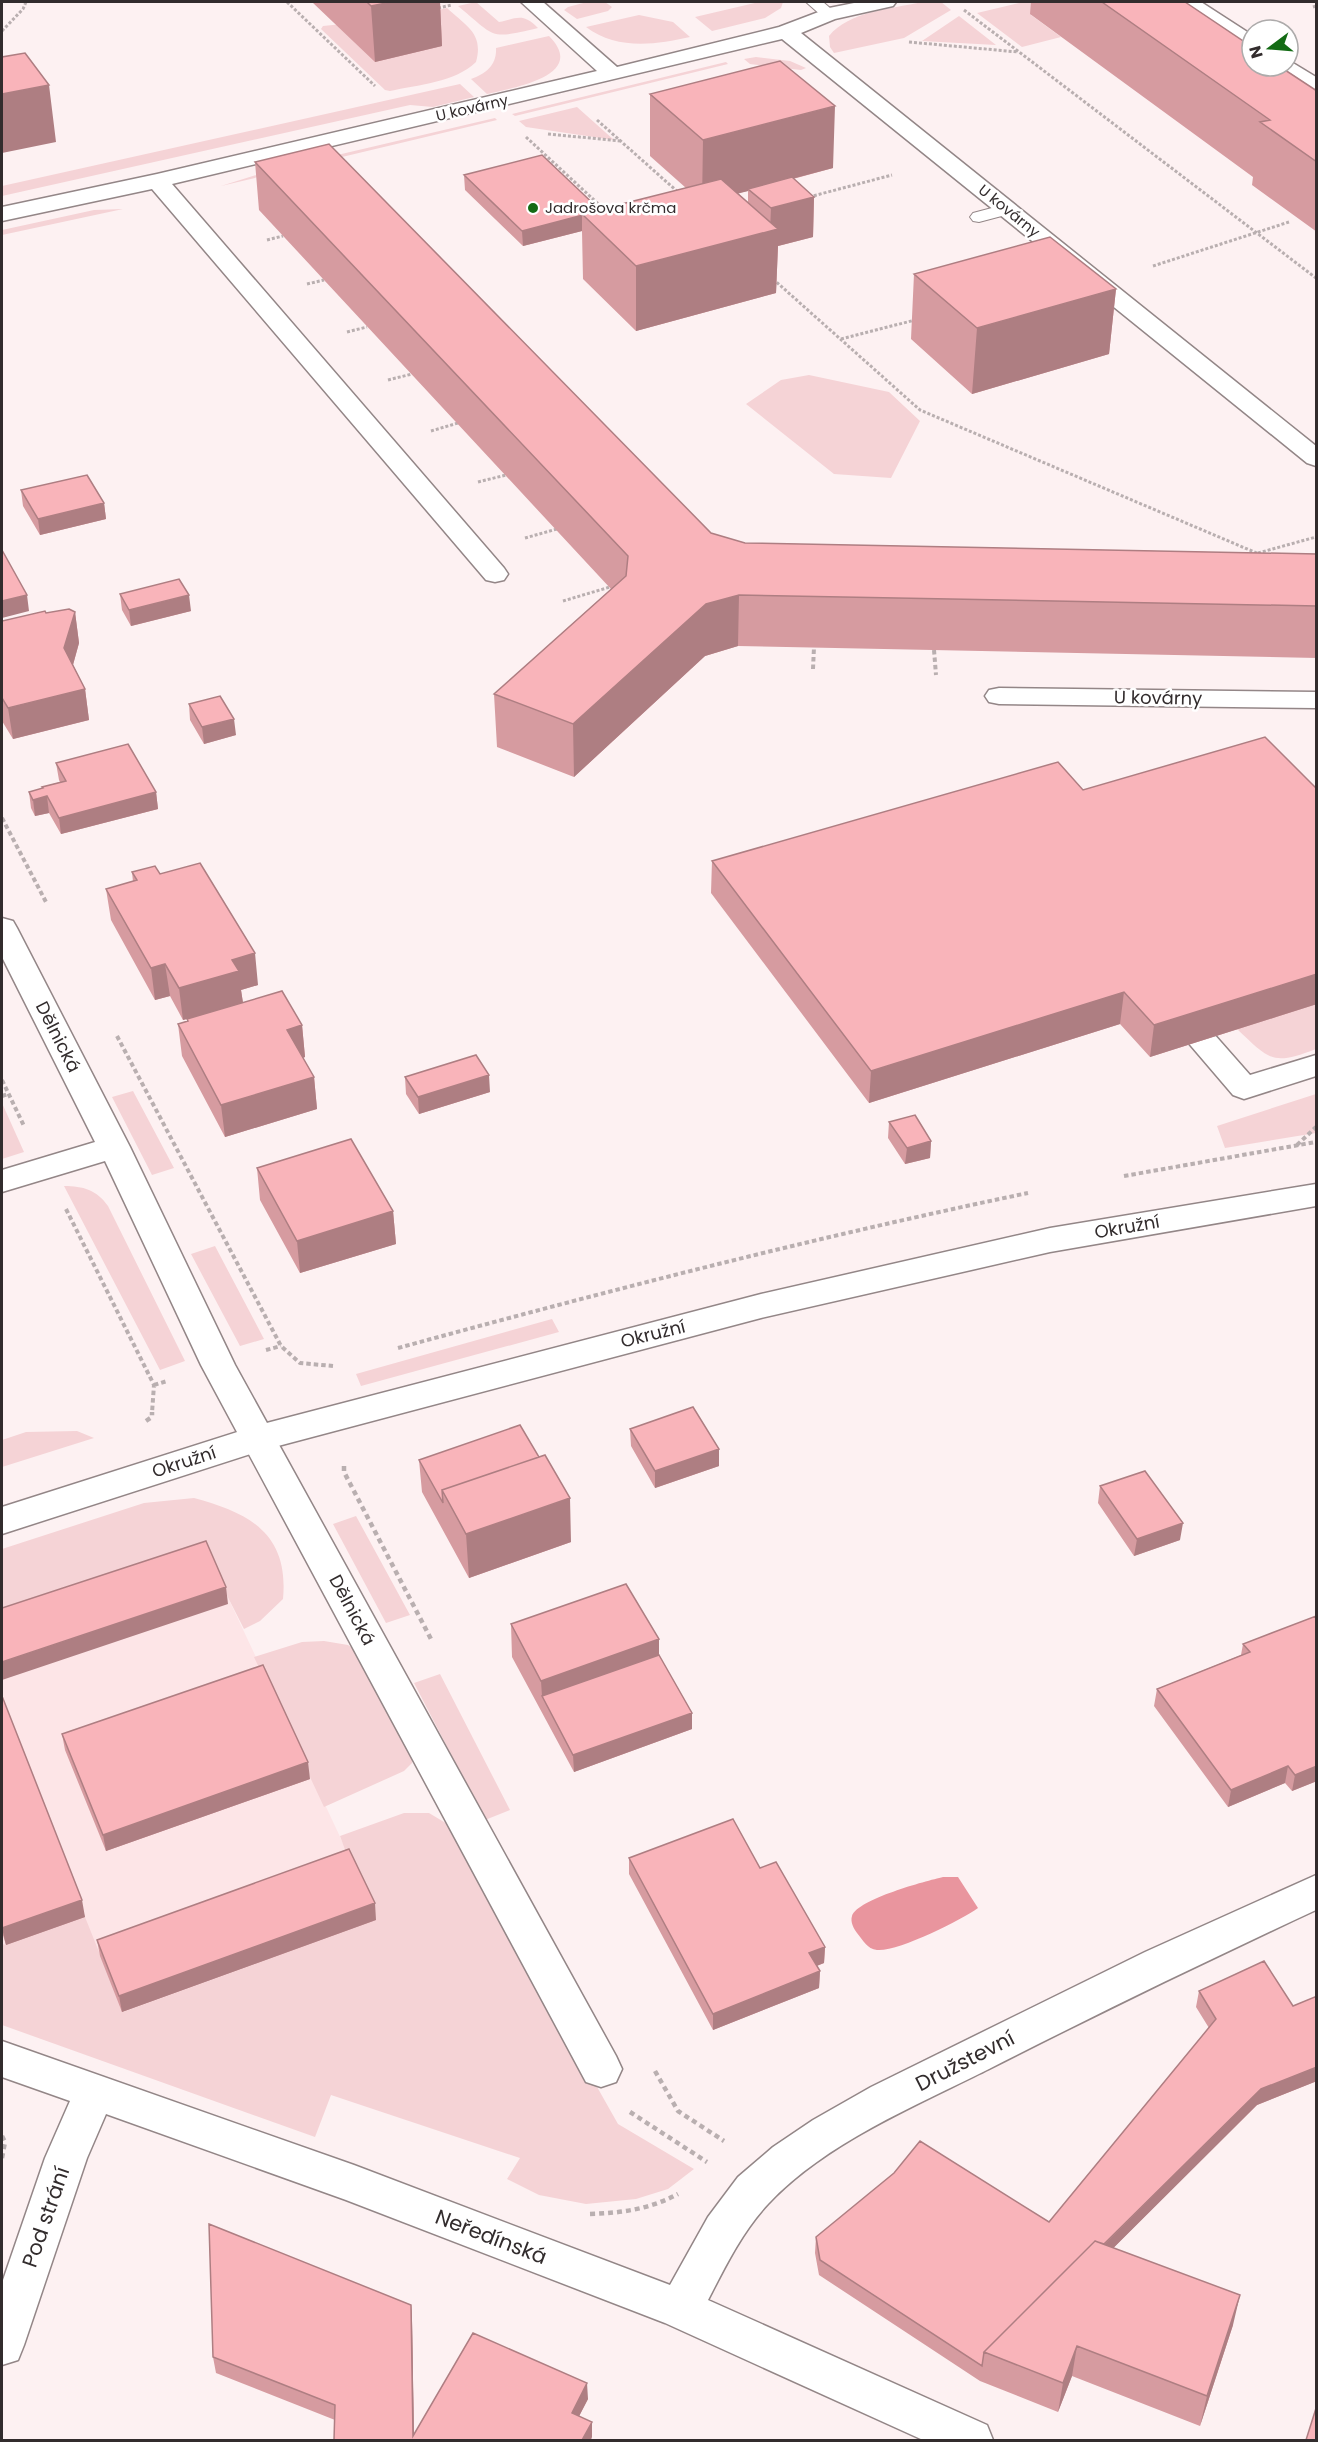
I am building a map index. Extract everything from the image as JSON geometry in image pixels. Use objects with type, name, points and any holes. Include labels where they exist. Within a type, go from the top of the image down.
[{"type":"street","points":[[531,2],[613,74]]},
{"type":"street","name":"U kovárny","points":[[2,214],[157,181],[786,32],[821,8],[886,2]]},
{"type":"street","points":[[1188,2],[1240,36]]},
{"type":"street","name":"U kovárny","points":[[786,32],[1317,458]]},
{"type":"street","points":[[1300,75],[1317,86]]},
{"type":"street","points":[[157,181],[495,574]]},
{"type":"street","name":"U kovárny","points":[[999,696],[1317,700]]},
{"type":"street","name":"Dělnická","points":[[2,928],[114,1147],[210,1351],[601,2069]]},
{"type":"street","points":[[1202,1041],[1244,1088],[1317,1065]]},
{"type":"street","points":[[2,1182],[114,1147]]},
{"type":"street","name":"Okružní","points":[[2,1521],[259,1438],[868,1280],[1050,1240],[1317,1195]]},
{"type":"street","name":"Družstevní","points":[[680,2309],[741,2205],[772,2174],[846,2122],[1159,1964],[1317,1892]]},
{"type":"street","name":"Neředínská","points":[[2,2059],[354,2184],[680,2309],[971,2440]]},
{"type":"street","name":"Pod strání","points":[[2,2345],[66,2158],[95,2091]]},
{"type":"lane","points":[[979,217],[1007,209]]},
{"type":"path","points":[[2,31],[23,9],[26,2]]},
{"type":"path","points":[[287,2],[378,89]]},
{"type":"path","points":[[430,10],[452,5]]},
{"type":"path","points":[[964,10],[1317,279]]},
{"type":"path","points":[[909,42],[1018,52]]},
{"type":"path","points":[[596,119],[684,198]]},
{"type":"path","points":[[531,133],[520,132],[611,215]]},
{"type":"path","points":[[543,134],[622,141]]},
{"type":"path","points":[[800,199],[900,173]]},
{"type":"path","points":[[1153,266],[1289,222]]},
{"type":"path","points":[[771,276],[920,410],[1268,559]]},
{"type":"path","points":[[840,339],[920,319]]},
{"type":"path","points":[[471,484],[506,475]]},
{"type":"path","points":[[519,540],[556,529]]},
{"type":"path","points":[[1258,554],[1317,537]]},
{"type":"path","points":[[563,601],[610,587]]},
{"type":"path","points":[[813,669],[814,647]]},
{"type":"path","points":[[934,650],[936,675]]},
{"type":"path","points":[[2,818],[46,902]]},
{"type":"path","points":[[113,1029],[281,1346],[300,1363],[334,1366]]},
{"type":"path","points":[[2,1080],[26,1130]]},
{"type":"path","points":[[2,1096],[8,1094]]},
{"type":"path","points":[[1317,1127],[1296,1146],[1317,1142]]},
{"type":"path","points":[[65,1208],[154,1385]]},
{"type":"path","points":[[601,2069],[623,2107],[715,2167]]},
{"type":"path","points":[[2,2136],[5,2142],[2,2158]]},
{"type":"path","points":[[583,2214],[628,2212],[652,2207],[681,2192]]},
{"type":"shaded area","points":[[476,2],[499,22],[524,18],[538,28],[510,34],[494,33],[479,24],[458,6]]},
{"type":"shaded area","points":[[587,2],[605,2],[612,7],[608,11],[577,19],[564,10]]},
{"type":"shaded area","points":[[759,2],[783,2],[781,8],[765,18],[712,31],[695,17]]},
{"type":"shaded area","points":[[922,2],[941,2],[951,10],[904,38],[834,53],[830,47],[829,36],[848,21],[872,12]]},
{"type":"shaded area","points":[[1023,2],[1081,2],[1031,15],[1061,37],[1022,47],[977,13]]},
{"type":"shaded area","points":[[447,8],[472,31],[478,44],[476,62],[468,69],[447,78],[390,91],[385,90],[321,29],[323,26],[410,17]]},
{"type":"shaded area","points":[[639,15],[673,22],[690,37],[636,44],[610,39],[586,27]]},
{"type":"shaded area","points":[[959,16],[996,45],[922,41]]},
{"type":"shaded area","points":[[549,36],[559,50],[560,61],[554,70],[542,78],[528,84],[487,94],[471,79],[490,68],[495,59],[496,48]]},
{"type":"shaded area","points":[[756,57],[790,61],[806,68],[801,70],[750,64],[744,59]]},
{"type":"shaded area","points":[[726,62],[728,64],[515,116],[512,114]]},
{"type":"shaded area","points":[[460,84],[474,97],[433,107],[410,105],[2,196],[2,186]]},
{"type":"shaded area","points":[[577,107],[614,140],[526,127],[519,121]]},
{"type":"shaded area","points":[[495,118],[497,120],[221,186],[269,171]]},
{"type":"shaded area","points":[[123,209],[2,235],[2,230],[94,210]]},
{"type":"shaded area","points":[[809,375],[889,392],[920,421],[891,478],[834,474],[746,404],[781,380]]},
{"type":"shaded area","points":[[1316,1004],[1316,1049],[1301,1054],[1290,1057],[1272,1057],[1257,1048],[1237,1029]]},
{"type":"shaded area","points":[[133,1091],[174,1168],[152,1175],[112,1097]]},
{"type":"shaded area","points":[[1316,1094],[1316,1133],[1225,1148],[1217,1126]]},
{"type":"shaded area","points":[[2,1103],[24,1152],[2,1159]]},
{"type":"shaded area","points":[[64,1186],[89,1190],[99,1196],[108,1206],[185,1361],[160,1370]]},
{"type":"shaded area","points":[[215,1246],[264,1339],[240,1346],[191,1254]]},
{"type":"shaded area","points":[[552,1319],[559,1332],[361,1386],[356,1374]]},
{"type":"shaded area","points":[[77,1431],[94,1438],[2,1467],[2,1440],[26,1432]]},
{"type":"shaded area","points":[[194,1498],[248,1519],[272,1542],[280,1558],[283,1599],[260,1621],[244,1629],[208,1558],[2,1626],[2,1549],[144,1503]]},
{"type":"shaded area","points":[[356,1516],[410,1615],[386,1623],[333,1524]]},
{"type":"shaded area","points":[[209,1557],[379,1920],[120,2014],[2,1947],[2,1625]]},
{"type":"shaded area","points":[[324,1641],[348,1645],[361,1654],[412,1750],[412,1763],[404,1771],[324,1807],[254,1657],[302,1642]]},
{"type":"shaded area","points":[[440,1674],[510,1810],[485,1820],[414,1683]]},
{"type":"shaded area","points":[[404,1813],[429,1813],[449,1825],[618,2124],[694,2169],[668,2189],[636,2199],[586,2204],[539,2195],[507,2179],[520,2158],[331,2095],[315,2137],[2,2025],[2,1944],[6,1945],[85,1917],[123,2012],[376,1920],[340,1836]]},
{"type":"shaded area","points":[[943,1877],[958,1877],[978,1908],[929,1934],[887,1949],[870,1948],[855,1930],[852,1916],[866,1903],[922,1882]]},
{"type":"building","points":[[367,2],[391,2],[371,6]]},
{"type":"building","points":[[1102,2],[1185,2],[1240,39],[1240,78],[1297,78],[1317,91],[1317,162],[1260,122],[1270,120]]},
{"type":"building","points":[[25,53],[49,85],[2,94],[2,57]]},
{"type":"building","points":[[780,61],[835,106],[703,140],[650,94]]},
{"type":"building","points":[[329,144],[711,533],[745,543],[1317,554],[1317,606],[739,595],[706,604],[573,724],[494,694],[626,576],[628,556],[255,162]]},
{"type":"building","name":"Jadrošova krčma","points":[[542,155],[600,210],[522,231],[464,175]]},
{"type":"building","points":[[792,177],[814,197],[771,208],[748,189]]},
{"type":"building","points":[[721,179],[778,229],[636,266],[582,214]]},
{"type":"building","points":[[1050,237],[1116,289],[977,328],[914,274]]},
{"type":"building","points":[[87,475],[104,503],[38,519],[21,490]]},
{"type":"building","points":[[2,550],[27,595],[2,601]]},
{"type":"building","points":[[179,579],[189,595],[129,610],[120,594]]},
{"type":"building","points":[[69,609],[75,612],[64,648],[85,689],[8,708],[2,698],[2,621],[45,611],[46,613]]},
{"type":"building","points":[[220,696],[234,719],[202,727],[189,704]]},
{"type":"building","points":[[1265,737],[1317,789],[1317,974],[1154,1025],[1124,992],[871,1071],[712,861],[1058,762],[1083,790]]},
{"type":"building","points":[[128,744],[156,792],[59,818],[47,796],[33,800],[29,792],[66,781],[56,763]]},
{"type":"building","points":[[200,863],[255,953],[232,960],[239,971],[179,988],[165,964],[151,968],[106,889],[137,880],[132,872],[155,866],[160,874]]},
{"type":"building","points":[[282,991],[302,1025],[287,1030],[314,1077],[221,1105],[178,1024],[188,1021],[187,1019]]},
{"type":"building","points":[[476,1055],[489,1075],[418,1097],[405,1077]]},
{"type":"building","points":[[915,1115],[931,1141],[907,1148],[889,1122]]},
{"type":"building","points":[[351,1139],[393,1211],[297,1241],[257,1168]]},
{"type":"building","points":[[693,1407],[719,1449],[655,1471],[630,1429]]},
{"type":"building","points":[[520,1425],[539,1457],[442,1490],[443,1503],[419,1460]]},
{"type":"building","points":[[545,1455],[570,1498],[466,1534],[442,1490]]},
{"type":"building","points":[[1145,1471],[1183,1523],[1137,1539],[1100,1486]]},
{"type":"building","points":[[206,1541],[226,1587],[2,1662],[2,1608]]},
{"type":"building","points":[[626,1584],[659,1639],[541,1681],[511,1624]]},
{"type":"building","points":[[1316,1616],[1317,1766],[1295,1775],[1288,1766],[1231,1790],[1157,1689],[1250,1652],[1243,1644]]},
{"type":"building","points":[[659,1655],[692,1713],[573,1755],[542,1696]]},
{"type":"building","points":[[263,1665],[308,1762],[103,1835],[62,1734]]},
{"type":"building","points":[[2,1696],[82,1900],[2,1928]]},
{"type":"building","points":[[733,1819],[760,1868],[776,1862],[825,1947],[809,1953],[820,1971],[713,2014],[629,1858]]},
{"type":"building","points":[[349,1849],[375,1903],[119,1996],[97,1940]]},
{"type":"building","points":[[1264,1961],[1293,2006],[1317,1996],[1317,2067],[1261,2089],[1104,2244],[1095,2241],[984,2352],[982,2366],[820,2260],[816,2237],[894,2173],[920,2141],[1049,2222],[1216,2019],[1199,1991]]},
{"type":"building","points":[[209,2224],[411,2305],[413,2436],[473,2333],[587,2383],[572,2413],[592,2422],[582,2440],[334,2440],[335,2405],[213,2357]]},
{"type":"building","points":[[1095,2241],[1240,2295],[1207,2396],[1077,2346],[1063,2383],[984,2352]]},
{"type":"building","points":[[1317,2405],[1317,2440],[1306,2440]]},
{"type":"place","name":"Jadrošova krčma","points":[[533,208]]}]
